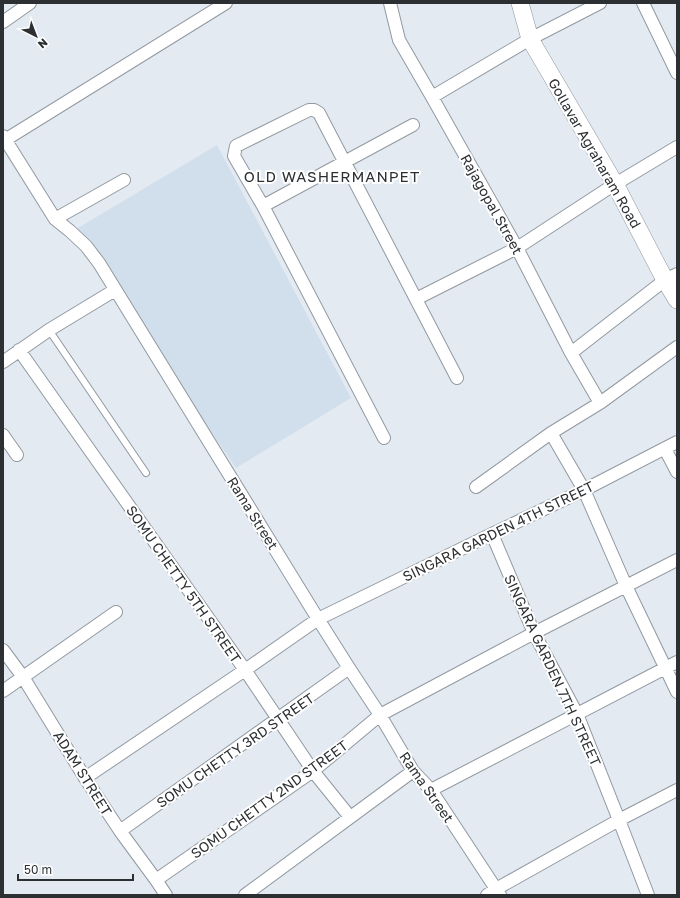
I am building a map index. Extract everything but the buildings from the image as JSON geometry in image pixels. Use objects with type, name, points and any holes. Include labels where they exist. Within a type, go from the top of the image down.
[{"type":"street","points":[[3,22],[30,3]]},
{"type":"street","points":[[4,138],[226,3]]},
{"type":"street","name":"Rajagopal Street","points":[[390,3],[399,40],[517,248],[571,354],[600,403]]},
{"type":"street","name":"Gollavar Agraharam Road","points":[[520,3],[530,39],[671,277],[677,300]]},
{"type":"street","points":[[432,97],[530,39],[600,3]]},
{"type":"street","points":[[643,3],[677,73]]},
{"type":"street","points":[[384,438],[263,206],[234,156],[236,146],[309,110],[314,110],[319,113],[457,378]]},
{"type":"street","points":[[263,206],[413,125]]},
{"type":"street","name":"Rama Street","points":[[4,138],[55,218],[86,246],[99,263],[318,619],[380,715],[413,771],[431,790],[494,893]]},
{"type":"street","points":[[416,299],[517,248],[615,184],[677,147]]},
{"type":"street","points":[[55,218],[124,180]]},
{"type":"street","points":[[571,354],[671,277]]},
{"type":"street","points":[[3,362],[49,330],[115,290]]},
{"type":"street","points":[[476,486],[551,432],[600,403],[677,347]]},
{"type":"street","name":"SOMU CHETTY 5TH STREET","points":[[19,350],[245,670],[313,771],[350,817]]},
{"type":"street","points":[[551,432],[584,490],[626,586],[677,692]]},
{"type":"street","points":[[3,435],[17,455]]},
{"type":"street","name":"SINGARA GARDEN 4TH STREET","points":[[85,778],[318,619],[584,490],[677,442]]},
{"type":"street","points":[[665,449],[677,472]]},
{"type":"street","name":"SINGARA GARDEN 7TH STREET","points":[[492,534],[534,633],[576,714],[648,895]]},
{"type":"street","name":"SOMU CHETTY 2ND STREET","points":[[156,880],[313,771],[380,715],[534,633],[677,560]]},
{"type":"street","points":[[3,691],[116,612]]},
{"type":"street","name":"ADAM STREET","points":[[3,650],[23,678],[120,831],[166,895]]},
{"type":"street","points":[[431,790],[677,662]]},
{"type":"street","name":"SOMU CHETTY 3RD STREET","points":[[120,831],[349,668]]},
{"type":"street","points":[[245,895],[413,771]]},
{"type":"street","points":[[494,893],[619,820],[677,790]]},
{"type":"lane","points":[[49,330],[146,472]]},
{"type":"shaded area","points":[[217,145],[351,398],[236,468],[73,231]]},
{"type":"district","name":"OLD WASHERMANPET","points":[[332,176]]}]
